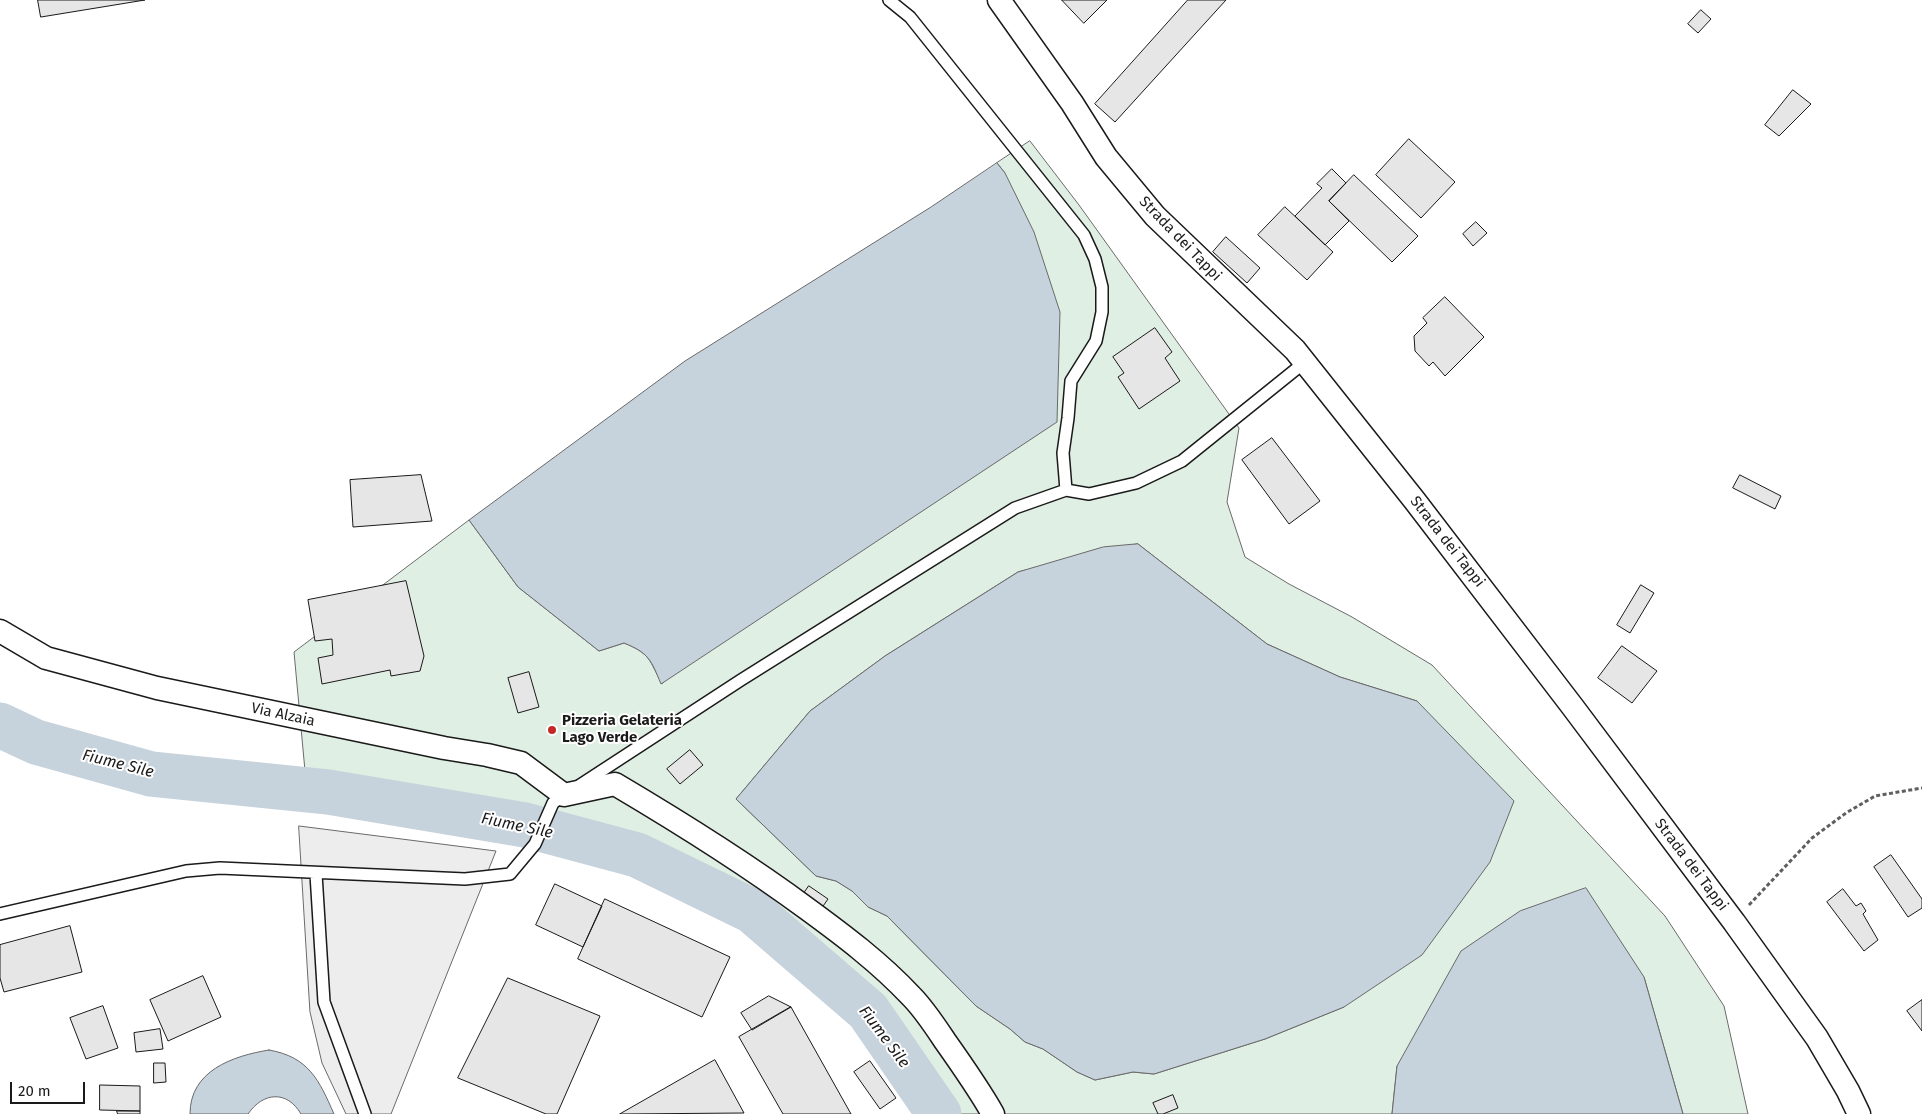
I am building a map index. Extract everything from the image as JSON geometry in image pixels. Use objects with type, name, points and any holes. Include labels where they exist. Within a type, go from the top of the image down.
[{"type":"street","name":"Strada dei Tappi","points":[[999,0],[1072,102],[1106,157],[1156,216],[1295,350],[1415,501],[1734,922],[1817,1038],[1848,1090],[1859,1114]]},
{"type":"street","name":"Via Alzaia","points":[[0,631],[46,658],[157,688],[435,746],[487,755],[521,764],[564,795]]},
{"type":"street","points":[[564,795],[615,784],[769,880],[830,925],[880,964],[912,997],[977,1086],[993,1114]]},
{"type":"lane","points":[[889,0],[910,17],[1084,235],[1095,259],[1102,287],[1102,312],[1096,341],[1071,381],[1068,418],[1062,453],[1066,490]]},
{"type":"lane","points":[[0,914],[186,871],[220,868],[316,874],[465,879],[510,874],[535,844],[553,803],[741,680],[1015,508],[1066,490],[1089,494],[1136,483],[1182,460],[1305,362]]},
{"type":"lane","points":[[316,874],[324,1002],[365,1114]]},
{"type":"path","points":[[1734,922],[1812,838],[1846,813],[1875,796],[1922,788]]},
{"type":"green space","points":[[1030,141],[1079,205],[1239,428],[1227,502],[1245,557],[1289,584],[1352,617],[1432,665],[1665,916],[1724,1006],[1748,1114],[1683,1114],[1644,977],[1397,1066],[1392,1114],[952,1114],[932,1082],[866,1000],[782,929],[657,853],[522,818],[305,771],[294,652],[469,520],[518,587],[599,651],[624,643],[640,651],[651,663],[662,684],[1005,173],[997,163]],"holes":[[[1138,544],[1267,644],[1340,677],[1417,701],[1344,1007],[1265,1039],[1154,1074],[1133,1072],[1095,1080],[1077,1072],[1043,1049],[1025,1042],[1010,1029],[976,1006],[887,916],[868,907],[852,891],[836,881],[816,876],[736,799],[810,711],[885,656],[1018,572]]]},
{"type":"shaded area","points":[[997,163],[1005,173],[1034,232],[1060,312],[1057,422],[661,684],[648,658],[639,650],[624,643],[599,651],[518,587],[469,520],[685,361],[931,207]]},
{"type":"shaded area","points":[[1138,544],[1267,644],[1340,677],[1417,701],[1514,801],[1490,862],[1422,955],[1344,1007],[1265,1039],[1154,1074],[1133,1072],[1095,1080],[1077,1072],[1043,1049],[1025,1042],[1010,1029],[976,1006],[887,916],[868,907],[852,891],[836,881],[816,876],[736,799],[810,711],[885,656],[1018,572],[1103,547]]},
{"type":"shaded area","points":[[299,826],[496,851],[391,1114],[346,1114],[322,1063],[310,1012]]},
{"type":"shaded area","points":[[1586,888],[1644,977],[1683,1114],[1392,1114],[1397,1066],[1461,951],[1520,911]]},
{"type":"shaded area","points":[[269,1050],[283,1053],[303,1064],[317,1081],[334,1114],[301,1114],[289,1101],[275,1097],[261,1101],[248,1114],[190,1114],[192,1099],[197,1087],[205,1076],[216,1068],[241,1056]]},
{"type":"building","points":[[38,0],[145,0],[41,17]]},
{"type":"building","points":[[1062,0],[1107,0],[1084,23]]},
{"type":"building","points":[[1188,0],[1226,0],[1115,122],[1095,104]]},
{"type":"building","points":[[1701,10],[1711,19],[1698,33],[1688,24]]},
{"type":"building","points":[[1793,90],[1811,104],[1779,136],[1765,125]]},
{"type":"building","points":[[1409,139],[1455,182],[1421,218],[1376,175]]},
{"type":"building","points":[[1332,169],[1346,183],[1329,201],[1349,221],[1325,245],[1295,216],[1322,188],[1317,184]]},
{"type":"building","points":[[1354,175],[1418,236],[1392,262],[1329,201]]},
{"type":"building","points":[[1285,207],[1333,252],[1307,280],[1258,235]]},
{"type":"building","points":[[1476,222],[1487,233],[1473,246],[1463,234]]},
{"type":"building","points":[[1226,237],[1260,268],[1247,283],[1213,252]]},
{"type":"building","points":[[1445,297],[1484,337],[1445,376],[1433,362],[1429,366],[1415,351],[1414,336],[1427,323],[1423,318]]},
{"type":"building","points":[[1155,328],[1172,352],[1165,358],[1180,381],[1139,409],[1118,377],[1124,373],[1113,357]]},
{"type":"building","points":[[1272,438],[1320,501],[1289,524],[1242,460]]},
{"type":"building","points":[[421,475],[432,521],[353,527],[350,480]]},
{"type":"building","points":[[1740,475],[1781,496],[1775,509],[1733,488]]},
{"type":"building","points":[[406,581],[424,656],[420,671],[391,676],[390,670],[322,684],[318,658],[333,655],[332,639],[315,641],[308,600]]},
{"type":"building","points":[[1641,585],[1654,593],[1630,633],[1617,625]]},
{"type":"building","points":[[1622,646],[1657,671],[1632,703],[1598,678]]},
{"type":"building","points":[[529,672],[539,707],[518,713],[508,678]]},
{"type":"building","points":[[690,750],[703,765],[680,784],[667,769]]},
{"type":"building","points":[[1891,855],[1922,899],[1922,908],[1908,917],[1874,867]]},
{"type":"building","points":[[555,884],[602,906],[583,947],[536,925]]},
{"type":"building","points":[[809,886],[828,899],[821,909],[802,896]]},
{"type":"building","points":[[1843,889],[1856,906],[1861,903],[1866,911],[1863,914],[1878,940],[1864,951],[1827,902]]},
{"type":"building","points":[[605,899],[730,957],[702,1017],[578,959]]},
{"type":"building","points":[[70,926],[82,972],[4,992],[0,978],[0,945]]},
{"type":"building","points":[[203,976],[221,1017],[168,1041],[150,1000]]},
{"type":"building","points":[[508,978],[600,1016],[557,1114],[546,1114],[458,1078]]},
{"type":"building","points":[[769,996],[791,1007],[752,1030],[741,1013]]},
{"type":"building","points":[[1922,1000],[1922,1031],[1907,1011]]},
{"type":"building","points":[[103,1006],[118,1048],[86,1059],[70,1018]]},
{"type":"building","points":[[791,1007],[851,1114],[783,1114],[739,1037]]},
{"type":"building","points":[[160,1029],[163,1049],[136,1052],[134,1033]]},
{"type":"building","points":[[715,1060],[744,1113],[620,1114]]},
{"type":"building","points":[[870,1061],[896,1098],[880,1109],[854,1072]]},
{"type":"building","points":[[154,1063],[165,1063],[166,1082],[154,1083]]},
{"type":"building","points":[[100,1085],[140,1086],[140,1111],[100,1110]]},
{"type":"building","points":[[1173,1095],[1178,1108],[1158,1114],[1153,1103]]},
{"type":"building","points":[[117,1111],[140,1111],[140,1114],[118,1114]]},
{"type":"waterway","name":"Fiume Sile","points":[[0,725],[36,742],[151,774],[328,792],[525,825],[637,855],[752,911],[868,1011],[939,1114]]},
{"type":"place","name":"Pizzeria Gelateria Lago Verde","points":[[552,730]]}]
